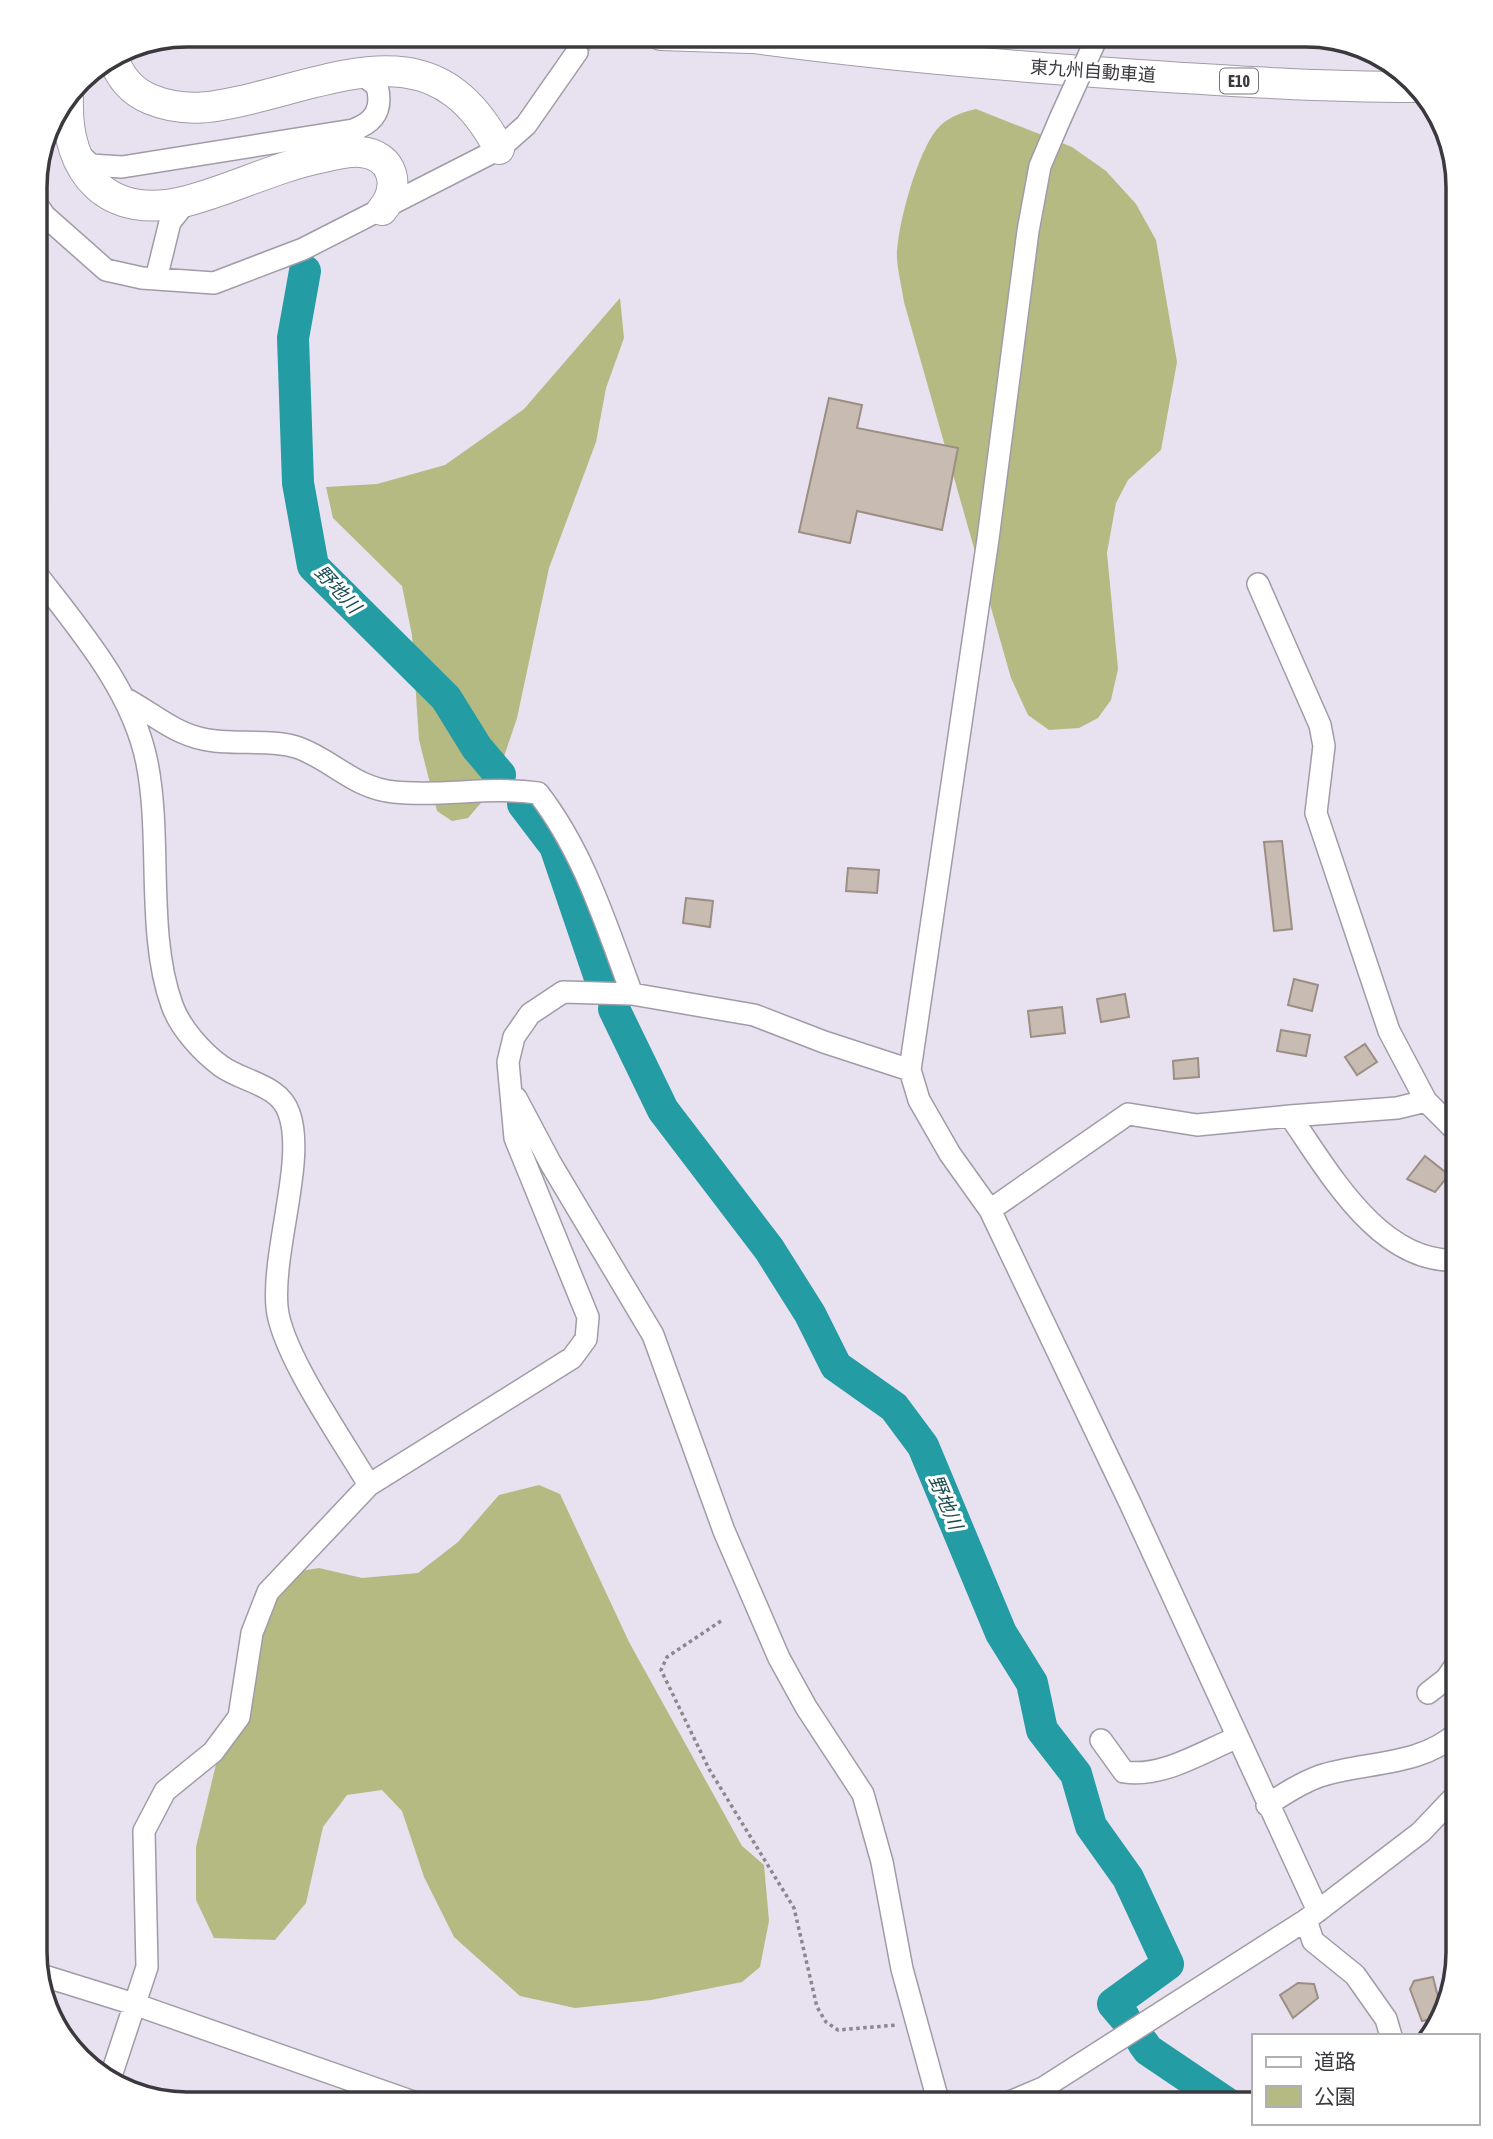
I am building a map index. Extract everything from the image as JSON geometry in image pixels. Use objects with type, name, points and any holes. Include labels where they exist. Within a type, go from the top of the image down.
[{"type":"highway","name":"東九州自動車道","points":[[851,48],[1064,70],[1244,82],[1403,87]]},
{"type":"highway","points":[[944,48],[1064,70]]},
{"type":"highway","points":[[117,66],[124,82],[144,96],[166,106],[191,110],[220,106],[359,72],[392,69],[418,74],[447,87],[469,102],[485,122],[499,149]]},
{"type":"highway","points":[[69,113],[71,142],[87,178],[103,192],[122,202],[144,205],[186,202],[322,157],[363,152],[387,163],[392,174],[394,186],[391,199],[382,209]]},
{"type":"street","points":[[1092,48],[1040,166],[1028,231],[988,538],[910,1070],[919,1100],[931,1122],[990,1210],[1130,1503],[1268,1805],[1312,1915],[1312,1941],[1355,1975],[1386,2020],[1390,2034]]},
{"type":"street","points":[[48,219],[106,270],[156,279],[214,283],[303,249],[499,149],[526,125],[578,52]]},
{"type":"street","points":[[71,142],[80,157],[91,164],[122,167],[335,135],[365,125],[375,117],[379,107],[377,86],[359,72]]},
{"type":"street","points":[[156,279],[170,222],[186,202]]},
{"type":"street","points":[[1258,584],[1320,725],[1324,746],[1316,813],[1389,1031],[1426,1101],[1446,1121]]},
{"type":"street","points":[[48,589],[78,628],[124,698],[147,762],[161,955],[172,1006],[192,1040],[222,1067],[271,1090],[289,1111],[295,1142],[276,1272],[277,1310],[289,1348],[369,1485]]},
{"type":"street","points":[[124,698],[154,714],[175,731],[205,740],[298,747],[368,788],[396,793],[512,789],[538,793],[559,819],[581,861],[632,994]]},
{"type":"street","points":[[113,2070],[147,1967],[144,1831],[165,1791],[213,1752],[239,1717],[252,1633],[268,1592],[369,1485],[572,1357],[586,1339],[588,1317],[515,1138],[508,1062],[514,1037],[530,1014],[564,992],[632,994],[754,1015],[910,1070]]},
{"type":"street","points":[[512,1090],[551,1164],[653,1335],[724,1531],[779,1658],[806,1707],[863,1794],[883,1861],[902,1969],[936,2092]]},
{"type":"street","points":[[990,1210],[1128,1114],[1197,1125],[1396,1108],[1426,1101]]},
{"type":"street","points":[[1290,1116],[1353,1207],[1414,1255],[1446,1261]]},
{"type":"street","points":[[1428,1693],[1446,1679]]},
{"type":"street","points":[[1101,1740],[1124,1772],[1138,1775],[1155,1772],[1236,1738]]},
{"type":"street","points":[[1268,1805],[1293,1788],[1321,1776],[1426,1753],[1446,1740]]},
{"type":"street","points":[[1034,2092],[1312,1915],[1421,1832],[1446,1806]]},
{"type":"street","points":[[50,1978],[134,2004],[382,2091]]},
{"type":"path","points":[[721,1621],[667,1657],[660,1670],[709,1769],[794,1908],[817,2007],[826,2022],[838,2030],[917,2023]]},
{"type":"green space","points":[[976,109],[1072,147],[1106,171],[1136,204],[1156,240],[1177,362],[1161,450],[1128,480],[1116,503],[1107,553],[1118,669],[1111,700],[1098,718],[1079,728],[1049,730],[1028,715],[1011,678],[904,302],[899,275],[897,259],[900,228],[910,188],[925,150],[941,125],[957,115]]},
{"type":"green space","points":[[620,298],[624,338],[606,388],[596,442],[549,568],[517,718],[493,789],[468,818],[452,821],[437,811],[419,740],[412,635],[402,586],[333,518],[326,487],[377,484],[445,465],[524,409]]},
{"type":"green space","points":[[539,1485],[560,1494],[629,1642],[742,1846],[764,1865],[769,1921],[760,1967],[742,1982],[651,2000],[575,2008],[520,1996],[454,1937],[424,1877],[402,1811],[382,1790],[347,1795],[323,1827],[306,1903],[275,1940],[214,1938],[196,1900],[196,1847],[248,1632],[276,1575],[319,1568],[362,1578],[418,1573],[458,1542],[499,1495]]},
{"type":"building","points":[[829,398],[862,405],[857,428],[958,448],[942,530],[857,511],[850,543],[799,532]]},
{"type":"building","points":[[1282,841],[1292,929],[1274,931],[1264,842]]},
{"type":"building","points":[[848,868],[879,870],[877,893],[846,891]]},
{"type":"building","points":[[686,898],[713,901],[710,927],[683,923]]},
{"type":"building","points":[[1294,979],[1318,985],[1312,1011],[1288,1005]]},
{"type":"building","points":[[1125,994],[1129,1017],[1101,1022],[1097,999]]},
{"type":"building","points":[[1062,1007],[1065,1033],[1031,1037],[1028,1011]]},
{"type":"building","points":[[1281,1030],[1310,1035],[1306,1056],[1277,1051]]},
{"type":"building","points":[[1365,1044],[1377,1062],[1357,1075],[1345,1057]]},
{"type":"building","points":[[1198,1058],[1199,1077],[1174,1079],[1173,1061]]},
{"type":"building","points":[[1425,1156],[1446,1173],[1446,1179],[1435,1192],[1407,1179]]},
{"type":"building","points":[[1433,1977],[1438,1997],[1428,2020],[1422,2021],[1410,1989],[1414,1981]]},
{"type":"building","points":[[1298,1983],[1314,1984],[1318,1998],[1293,2018],[1280,1995]]},
{"type":"waterway","name":"野地川","points":[[305,271],[293,338],[298,483],[313,566],[446,698],[477,748],[500,775]]},
{"type":"waterway","name":"野地川","points":[[523,804],[555,846],[600,978]]},
{"type":"waterway","name":"野地川","points":[[614,1009],[663,1110],[769,1249],[810,1314],[836,1366],[894,1407],[923,1446],[1001,1633],[1032,1683],[1042,1730],[1076,1774],[1091,1826],[1128,1878],[1168,1964],[1113,2004],[1124,2017]]},
{"type":"waterway","name":"野地川","points":[[1143,2043],[1148,2050],[1210,2092]]},
{"type":"tunnel","points":[[577,52],[579,48]]}]
